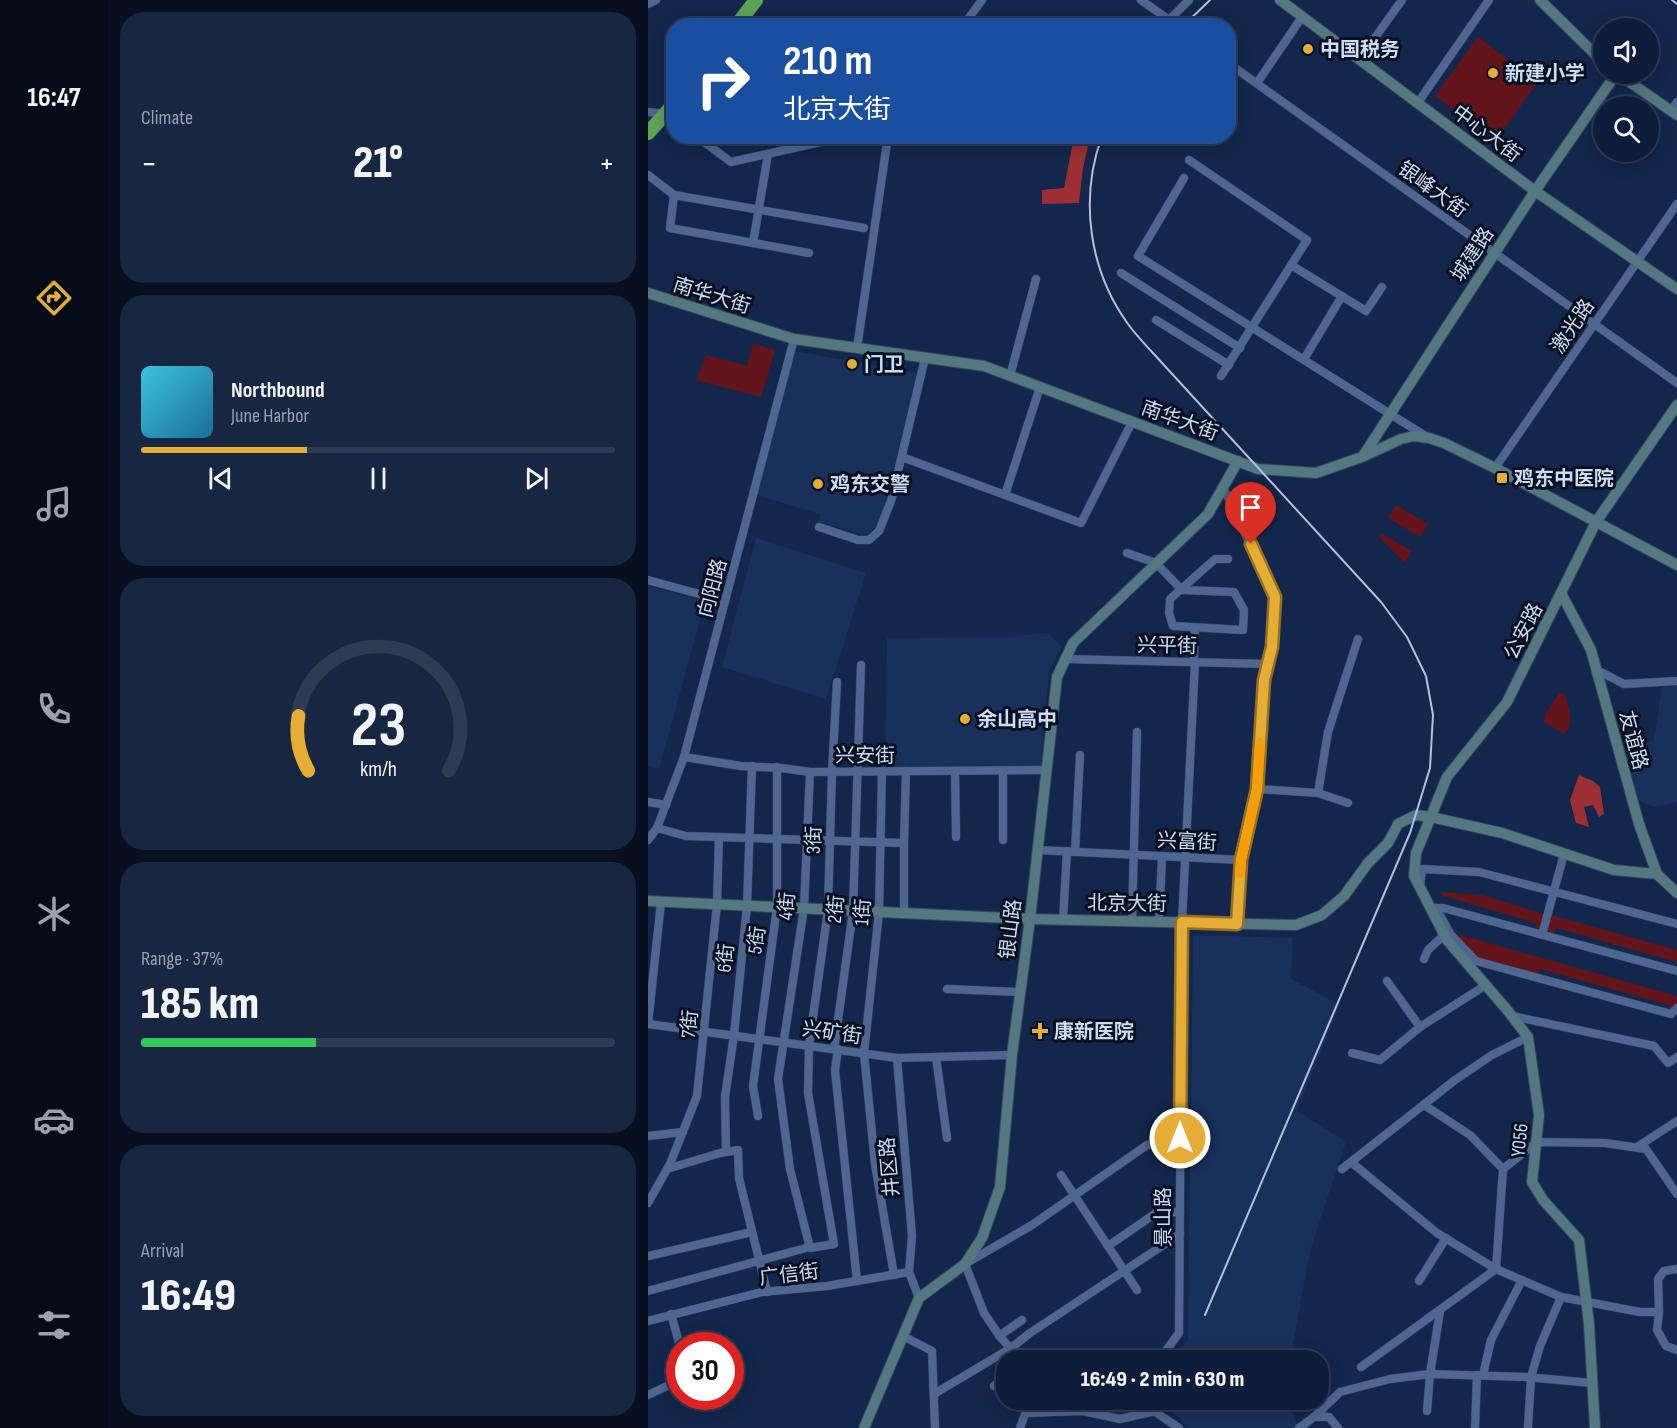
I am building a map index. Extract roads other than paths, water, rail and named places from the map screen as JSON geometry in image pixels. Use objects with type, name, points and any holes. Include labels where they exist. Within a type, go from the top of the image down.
[{"type":"highway","points":[[742,18],[756,0]]},
{"type":"highway","points":[[648,133],[666,117]]},
{"type":"street","points":[[648,4],[656,0]]},
{"type":"street","points":[[969,18],[982,0]]},
{"type":"street","points":[[1141,0],[1161,18]]},
{"type":"street","points":[[1171,18],[1189,0]]},
{"type":"street","name":"中心大街","points":[[1280,0],[1535,191],[1677,289]]},
{"type":"street","points":[[1359,60],[1402,0]]},
{"type":"street","points":[[1417,104],[1489,0]]},
{"type":"street","points":[[1540,0],[1593,52]]},
{"type":"street","points":[[1257,83],[1302,17]]},
{"type":"street","name":"银峰大街","points":[[1236,69],[1677,383]]},
{"type":"street","name":"城建路","points":[[1362,457],[1535,191],[1610,84]]},
{"type":"street","points":[[1634,84],[1675,109]]},
{"type":"street","points":[[648,112],[666,113]]},
{"type":"street","points":[[707,144],[731,162],[812,144]]},
{"type":"street","points":[[857,348],[887,144]]},
{"type":"street","points":[[753,243],[768,154]]},
{"type":"street","points":[[1189,160],[1307,240],[1221,376]]},
{"type":"street","points":[[648,175],[674,195],[864,228]]},
{"type":"street","points":[[1184,178],[1138,256],[1429,438]]},
{"type":"street","points":[[674,195],[670,228],[809,253]]},
{"type":"street","name":"激光路","points":[[1496,468],[1677,204]]},
{"type":"street","points":[[1291,265],[1366,311],[1382,287]]},
{"type":"street","points":[[1121,273],[1240,348]]},
{"type":"street","points":[[1010,376],[1036,279]]},
{"type":"street","name":"南华大街","points":[[649,296],[794,339],[984,366],[1258,469],[1316,473],[1362,457],[1401,439],[1414,436],[1429,438],[1496,468],[1677,566]]},
{"type":"street","points":[[1304,359],[1342,296]]},
{"type":"street","points":[[1156,320],[1229,365]]},
{"type":"street","name":"向阳路","points":[[648,840],[657,828],[684,757],[794,339]]},
{"type":"street","points":[[819,527],[858,540],[869,540],[879,531],[891,501],[926,358]]},
{"type":"street","points":[[1005,495],[1040,387]]},
{"type":"street","name":"公安路","points":[[1414,876],[1416,853],[1447,777],[1507,702],[1596,522],[1677,405]]},
{"type":"street","points":[[902,457],[1080,523],[1132,422]]},
{"type":"street","name":"银山路","points":[[919,1298],[965,1264],[982,1238],[1000,1187],[1012,1055],[1057,677],[1073,643],[1208,514],[1238,461]]},
{"type":"street","name":"兴富街","points":[[1037,850],[1241,860],[1257,789],[1264,680],[1272,647],[1275,597],[1223,487]]},
{"type":"street","points":[[1127,553],[1156,563],[1181,589],[1234,592],[1245,610],[1243,630],[1173,626],[1169,613],[1170,599],[1181,589],[1215,559],[1228,559]]},
{"type":"street","points":[[648,580],[725,601]]},
{"type":"street","name":"友谊路","points":[[1561,593],[1592,650],[1639,824],[1658,874],[1677,893]]},
{"type":"street","name":"景山路","points":[[1166,1350],[1179,1333],[1182,922],[1196,662],[1194,657],[1195,628]]},
{"type":"street","points":[[1318,793],[1328,732],[1358,639]]},
{"type":"street","name":"兴平街","points":[[1065,659],[1268,664]]},
{"type":"street","name":"2街","points":[[857,1281],[835,1070],[853,911],[861,665]]},
{"type":"street","points":[[1597,670],[1624,684],[1677,681]]},
{"type":"street","name":"3街","points":[[809,1046],[828,910],[837,682]]},
{"type":"street","points":[[1132,921],[1137,732]]},
{"type":"street","points":[[1063,920],[1080,755]]},
{"type":"street","name":"兴安街","points":[[684,757],[810,772],[1046,770]]},
{"type":"street","name":"6街","points":[[726,1152],[725,1097],[734,1035],[747,906],[752,766]]},
{"type":"street","name":"5街","points":[[758,1116],[753,1086],[777,907],[777,767]]},
{"type":"street","name":"1街","points":[[882,771],[879,912],[864,1053],[875,1164],[894,1275]]},
{"type":"street","points":[[904,913],[903,843],[906,771]]},
{"type":"street","points":[[955,771],[956,837]]},
{"type":"street","points":[[1003,771],[1003,840]]},
{"type":"street","name":"4街","points":[[809,1046],[808,1093],[834,1244],[810,1248],[790,1169],[777,1079],[804,908],[810,772]]},
{"type":"street","points":[[1257,789],[1318,793],[1348,803]]},
{"type":"street","points":[[648,802],[666,805]]},
{"type":"street","name":"北京大街","points":[[648,901],[1030,919],[1296,925],[1322,915],[1344,896],[1368,862],[1388,843],[1398,824],[1416,816],[1431,817],[1502,833],[1614,870],[1658,874]]},
{"type":"street","points":[[657,828],[686,836],[903,843]]},
{"type":"street","name":"7街","points":[[648,1203],[667,1170],[697,1096],[717,904],[719,837]]},
{"type":"street","points":[[1542,935],[1564,854]]},
{"type":"street","points":[[1160,922],[1162,856]]},
{"type":"street","points":[[1237,924],[1241,860]]},
{"type":"street","points":[[1420,888],[1422,869],[1479,872],[1677,924]]},
{"type":"street","name":"Y056","points":[[1414,876],[1433,908],[1444,935],[1528,1037],[1539,1115],[1532,1182],[1543,1200],[1579,1240],[1587,1303],[1595,1428]]},
{"type":"street","points":[[648,1024],[661,902]]},
{"type":"street","points":[[1433,908],[1443,908],[1677,971]]},
{"type":"street","points":[[1433,908],[1450,935],[1476,961],[1671,1014],[1677,1008]]},
{"type":"street","points":[[1424,959],[1428,951],[1444,935]]},
{"type":"street","points":[[1387,981],[1420,1027]]},
{"type":"street","points":[[1352,1053],[1380,1060],[1420,1027],[1486,985]]},
{"type":"street","points":[[947,989],[1020,992]]},
{"type":"street","points":[[1512,1016],[1654,1046],[1668,1063],[1677,1057]]},
{"type":"street","name":"兴矿街","points":[[648,1024],[897,1058],[1012,1055]]},
{"type":"street","points":[[1342,1168],[1455,1080],[1492,1055],[1528,1037]]},
{"type":"street","points":[[936,1057],[947,1138]]},
{"type":"street","name":"井区路","points":[[897,1058],[912,1236],[909,1272]]},
{"type":"street","points":[[1424,1106],[1470,1136],[1503,1169]]},
{"type":"street","points":[[1637,1148],[1677,1121]]},
{"type":"street","points":[[648,1136],[683,1132]]},
{"type":"street","points":[[1011,1350],[984,1313],[965,1264],[1032,1225],[1147,1144],[1180,1138]]},
{"type":"street","points":[[1361,1367],[1496,1269],[1503,1169],[1537,1142],[1605,1143],[1646,1149],[1677,1194]]},
{"type":"street","points":[[667,1170],[738,1150],[739,1178],[766,1292]]},
{"type":"street","points":[[1351,1162],[1446,1238],[1496,1269],[1561,1297],[1640,1312],[1659,1312]]},
{"type":"street","points":[[1060,1175],[1137,1290]]},
{"type":"street","points":[[1108,1246],[1156,1213],[1180,1212]]},
{"type":"street","points":[[648,1256],[752,1232]]},
{"type":"street","points":[[1017,1350],[1030,1332],[1180,1234]]},
{"type":"street","points":[[1419,1281],[1446,1238]]},
{"type":"street","points":[[648,1291],[806,1248]]},
{"type":"street","points":[[1677,1269],[1664,1271],[1658,1279],[1658,1330],[1666,1346],[1677,1350]]},
{"type":"street","points":[[864,1428],[919,1298],[909,1272]]},
{"type":"street","name":"广信街","points":[[648,1321],[766,1292],[827,1286],[909,1272]]},
{"type":"street","points":[[1475,1428],[1480,1375],[1491,1340],[1522,1280]]},
{"type":"street","points":[[1528,1428],[1531,1377],[1540,1346],[1561,1297]]},
{"type":"street","points":[[1427,1411],[1440,1311]]},
{"type":"street","points":[[671,1314],[676,1332]]},
{"type":"street","points":[[999,1336],[1022,1320]]},
{"type":"street","points":[[903,1336],[932,1351],[935,1428]]},
{"type":"street","points":[[934,1394],[996,1363]]},
{"type":"street","points":[[1299,1428],[1340,1392],[1390,1379],[1430,1374],[1531,1377],[1592,1383]]},
{"type":"street","points":[[648,1395],[666,1387]]},
{"type":"street","points":[[1020,1428],[1026,1410]]},
{"type":"street","points":[[1025,1413],[1083,1411],[1120,1419],[1155,1411],[1167,1424],[1179,1428]]},
{"type":"street","points":[[1314,1417],[1329,1417],[1338,1428]]},
{"type":"railway","points":[[1191,18],[1210,0]]},
{"type":"railway","points":[[1672,0],[1677,4]]},
{"type":"railway","points":[[1100,144],[1091,184],[1092,233],[1104,281],[1115,303],[1140,338],[1381,602],[1407,637],[1426,676],[1433,715],[1430,768],[1410,833],[1205,1315]]},
{"type":"place","name":"中国税务","points":[[1308,49]]},
{"type":"place","name":"新建小学","points":[[1493,73]]},
{"type":"place","name":"门卫","points":[[852,364]]},
{"type":"place","name":"鸡东中医院","points":[[1502,478]]},
{"type":"place","name":"鸡东交警","points":[[818,484]]},
{"type":"place","name":"余山高中","points":[[965,719]]},
{"type":"place","name":"康新医院","points":[[1040,1031]]}]
